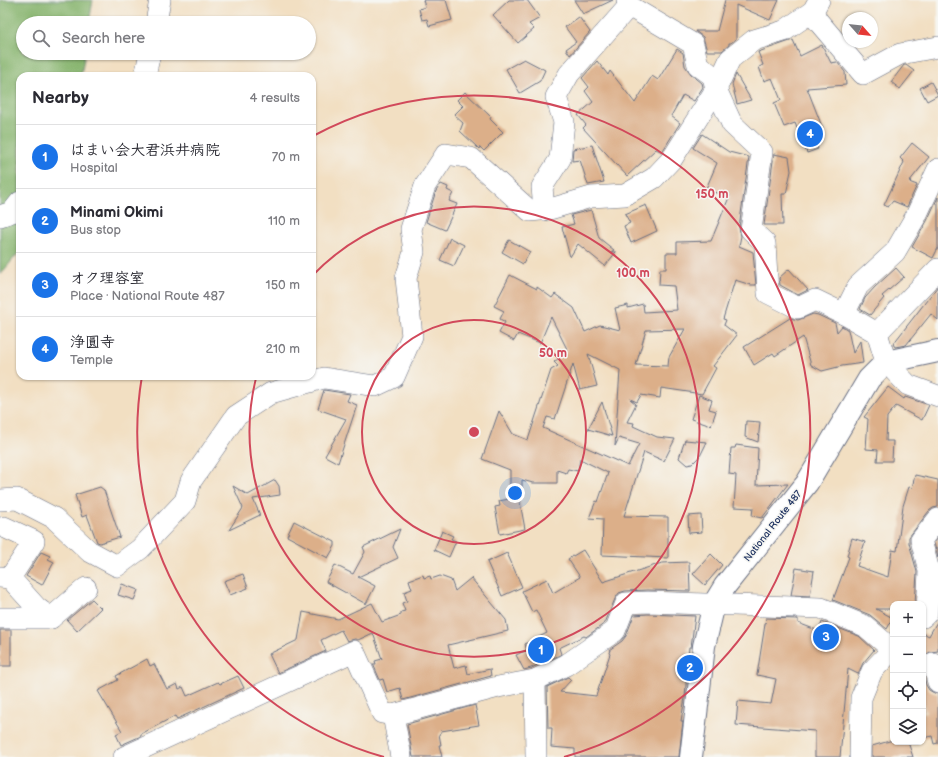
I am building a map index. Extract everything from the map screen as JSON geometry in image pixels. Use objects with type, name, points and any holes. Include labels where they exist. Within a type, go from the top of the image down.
[{"type":"highway","points":[[886,362],[938,351]]},
{"type":"highway","name":"National Route 487","points":[[691,757],[704,646],[714,604],[725,586],[806,484],[869,379],[886,362]]},
{"type":"street","points":[[157,16],[160,0]]},
{"type":"street","points":[[544,210],[542,186],[560,159],[564,122],[556,97],[569,74],[628,3],[693,44],[698,65],[713,76],[716,89],[732,124],[762,152],[752,230],[765,243],[768,293],[798,308],[815,300],[844,314],[877,333],[886,362],[908,385],[938,396]]},
{"type":"street","points":[[0,500],[17,499],[54,518],[89,551],[117,566],[140,549],[184,501],[192,481],[236,416],[271,393],[324,378],[375,386],[394,377],[412,336],[406,278],[414,252],[411,229],[425,186],[446,154],[471,158],[530,211],[544,210],[591,197],[625,195],[654,178],[672,159],[716,89],[730,59],[754,40],[784,31],[816,5]]},
{"type":"street","points":[[816,5],[817,20],[863,74],[900,54],[938,47]]},
{"type":"street","points":[[146,72],[148,60]]},
{"type":"street","points":[[844,314],[858,286],[895,252],[916,216],[938,169]]},
{"type":"street","points":[[0,216],[12,212],[16,207]]},
{"type":"street","points":[[877,333],[938,269]]},
{"type":"street","points":[[926,614],[929,571],[921,540],[938,519]]},
{"type":"street","points":[[4,527],[34,541],[5,577],[37,608],[51,618]]},
{"type":"street","points":[[0,618],[51,618],[86,588]]},
{"type":"street","points":[[124,757],[354,652],[382,713],[392,715],[498,687],[535,680],[566,665],[615,631],[626,603],[648,602],[821,608],[865,626],[890,647]]},
{"type":"street","points":[[860,757],[861,698],[872,671],[890,652]]},
{"type":"street","points":[[535,680],[536,757]]},
{"type":"street","points":[[392,715],[401,757]]},
{"type":"green space","points":[[0,0],[93,0],[90,16],[16,16],[16,60],[84,60],[82,72],[16,72],[16,256],[0,275]]},
{"type":"building","points":[[423,0],[446,0],[452,20],[429,26],[427,19],[422,20],[419,9],[425,7]]},
{"type":"building","points":[[509,0],[527,0],[540,18],[529,24],[534,29],[518,43],[493,15]]},
{"type":"building","points":[[574,0],[613,0],[583,14]]},
{"type":"building","points":[[725,0],[779,0],[770,20],[736,5],[736,39],[729,43],[729,45],[722,51],[707,51],[703,37],[695,31],[717,31]]},
{"type":"building","points":[[579,17],[590,32],[570,55],[566,49],[576,42],[565,27]]},
{"type":"building","points":[[793,40],[800,56],[822,45],[831,63],[837,62],[845,72],[846,85],[807,88],[823,129],[815,132],[819,143],[816,144],[818,149],[807,153],[795,123],[784,127],[774,103],[781,100],[772,78],[764,81],[759,67],[763,65],[758,52]]},
{"type":"building","points":[[677,49],[683,53],[685,66],[691,74],[702,83],[703,87],[694,101],[683,95],[671,116],[680,123],[662,152],[656,149],[627,176],[583,128],[586,125],[578,115],[593,102],[585,91],[589,87],[582,78],[597,61],[608,75],[610,71],[635,103],[652,76],[658,80]]},
{"type":"building","points":[[524,59],[545,70],[540,81],[520,93],[506,69]]},
{"type":"building","points":[[904,65],[914,71],[900,89],[891,82]]},
{"type":"building","points":[[736,74],[751,100],[737,104],[732,84]]},
{"type":"building","points":[[931,82],[938,95],[927,101],[920,88]]},
{"type":"building","points":[[465,92],[491,117],[490,119],[503,132],[484,151],[480,147],[479,149],[460,131],[463,123],[454,115],[463,106],[457,100]]},
{"type":"building","points":[[702,134],[729,152],[749,157],[739,228],[741,236],[739,246],[753,252],[756,285],[735,280],[723,319],[726,320],[724,325],[737,335],[713,366],[716,368],[702,394],[661,388],[660,398],[641,395],[637,402],[630,399],[636,404],[627,422],[634,423],[633,426],[657,437],[675,439],[664,461],[644,452],[624,516],[668,517],[668,558],[602,555],[603,519],[589,518],[596,501],[598,502],[608,473],[580,459],[578,471],[568,469],[566,473],[557,470],[557,483],[533,483],[522,480],[522,495],[510,495],[510,470],[482,459],[499,411],[513,434],[528,440],[551,370],[558,366],[554,362],[568,351],[551,317],[540,343],[518,334],[514,341],[499,333],[505,322],[500,319],[504,311],[494,306],[510,275],[537,289],[537,287],[552,298],[555,294],[574,308],[585,332],[600,325],[620,330],[615,308],[628,305],[628,308],[643,304],[644,312],[677,310],[674,286],[659,285],[660,269],[666,269],[666,253],[677,253],[677,242],[711,241],[730,195],[705,191],[717,163],[693,148]],"holes":[[[685,329],[669,357],[668,366],[636,365],[646,330]],[[588,354],[620,370],[615,446],[619,438],[639,444],[628,466],[543,428],[547,417],[555,419],[573,364],[580,390],[597,386]]]},
{"type":"building","points":[[912,143],[929,157],[909,182],[917,185],[907,207],[893,201],[888,207],[884,205],[904,162],[900,158]]},
{"type":"building","points":[[592,145],[604,182],[588,185],[580,160],[572,161],[573,149]]},
{"type":"building","points":[[774,154],[789,157],[791,171],[786,194],[782,194],[783,225],[764,225]]},
{"type":"building","points":[[441,184],[448,187],[447,190],[453,193],[449,201],[457,204],[445,230],[426,222],[436,191]]},
{"type":"building","points":[[938,197],[938,248],[933,258],[912,247],[927,221]]},
{"type":"building","points":[[646,205],[657,231],[631,243],[624,226],[630,223],[625,214]]},
{"type":"building","points":[[591,210],[599,238],[614,250],[611,252],[616,252],[605,266],[578,244],[570,257],[562,227],[574,224],[571,215]]},
{"type":"building","points":[[450,238],[464,245],[454,266],[440,260]]},
{"type":"building","points":[[509,240],[530,252],[523,264],[502,252]]},
{"type":"building","points":[[896,268],[904,277],[882,296],[884,298],[870,315],[860,309],[865,298]]},
{"type":"building","points":[[789,269],[808,290],[798,295],[780,285],[779,278]]},
{"type":"building","points":[[938,286],[938,320],[931,314],[906,345],[895,347],[893,344]]},
{"type":"building","points":[[813,314],[835,323],[837,332],[842,326],[848,330],[853,353],[860,341],[863,363],[822,371],[811,365],[803,337],[775,356],[773,353],[754,365],[744,347],[790,318],[798,320]]},
{"type":"building","points":[[888,387],[904,399],[905,397],[929,405],[922,420],[896,406],[887,417],[886,441],[893,441],[892,461],[877,461],[878,450],[866,449],[868,419],[864,417]]},
{"type":"building","points":[[324,390],[350,394],[347,401],[357,405],[338,463],[325,456],[346,419],[318,409]]},
{"type":"building","points":[[699,395],[712,400],[709,409],[716,411],[711,426],[691,419]]},
{"type":"building","points":[[602,402],[612,436],[588,429]]},
{"type":"building","points":[[746,421],[760,422],[758,442],[745,437]]},
{"type":"building","points":[[685,440],[707,442],[700,456],[692,464],[687,465],[679,458]]},
{"type":"building","points":[[736,445],[758,448],[756,485],[788,484],[762,518],[752,516],[753,508],[734,507],[736,475],[729,474],[731,448],[735,448]]},
{"type":"building","points":[[915,475],[938,480],[938,507],[929,511],[909,537],[909,543],[917,572],[915,601],[890,601],[890,609],[876,609],[890,616],[890,624],[887,629],[870,615],[833,600],[849,557],[847,556],[852,538],[865,542],[857,566],[888,577],[892,550],[897,551],[903,506],[909,487],[912,488]]},
{"type":"building","points":[[275,480],[279,486],[280,495],[253,499],[260,515],[229,530],[243,508],[233,486],[248,495]]},
{"type":"building","points":[[100,487],[104,490],[120,537],[100,543],[97,542],[87,515],[82,517],[75,495]]},
{"type":"building","points":[[519,497],[525,529],[500,534],[495,507],[500,506],[499,501]]},
{"type":"building","points":[[701,515],[702,532],[689,533],[688,516]]},
{"type":"building","points":[[294,521],[335,542],[335,546],[328,558],[287,536]]},
{"type":"building","points":[[400,529],[393,547],[398,558],[358,577],[375,586],[366,604],[326,582],[335,565],[353,574],[365,552],[363,547]]},
{"type":"building","points":[[442,531],[453,536],[451,539],[456,541],[449,557],[434,550]]},
{"type":"building","points":[[938,538],[938,558],[934,543]]},
{"type":"building","points":[[583,550],[603,582],[662,563],[689,562],[690,591],[647,590],[625,591],[619,593],[605,623],[586,637],[584,636],[559,648],[560,655],[524,670],[516,655],[527,650],[525,644],[547,633],[536,610],[532,612],[522,591],[547,579],[553,593],[580,577],[568,559]]},
{"type":"building","points":[[41,552],[50,556],[48,559],[54,562],[42,585],[26,576]]},
{"type":"building","points":[[507,553],[522,587],[502,596],[487,562]]},
{"type":"building","points":[[711,554],[722,565],[705,585],[693,574]]},
{"type":"building","points":[[796,568],[814,571],[810,596],[791,595]]},
{"type":"building","points":[[243,574],[248,588],[230,595],[224,581]]},
{"type":"building","points":[[423,575],[424,578],[430,576],[431,579],[440,576],[451,580],[455,591],[471,578],[506,620],[508,631],[448,645],[454,668],[466,665],[468,674],[490,669],[491,676],[403,700],[400,688],[387,692],[383,679],[380,680],[373,664],[376,664],[375,661],[382,659],[373,633],[358,640],[355,639],[347,641],[341,630],[321,640],[326,651],[278,673],[269,654],[298,640],[303,612],[338,619],[372,603],[382,622],[401,615],[401,612],[405,611],[402,603],[407,601],[404,592],[412,589],[409,580]]},
{"type":"building","points":[[122,584],[138,590],[134,600],[118,595]]},
{"type":"building","points":[[92,599],[101,608],[77,631],[67,620]]},
{"type":"building","points":[[648,614],[695,616],[691,647],[689,647],[685,697],[681,721],[683,721],[679,757],[575,757],[575,749],[551,747],[552,728],[548,728],[547,687],[568,677],[571,680],[560,692],[596,696],[610,654],[609,650],[622,641],[626,636],[634,615]]},
{"type":"building","points":[[766,618],[798,619],[798,623],[819,631],[822,622],[859,636],[874,650],[863,663],[858,674],[848,669],[840,757],[815,757],[815,731],[736,725],[738,701],[771,704],[776,679],[757,675]]},
{"type":"building","points":[[938,620],[938,651],[930,652],[926,655],[926,634],[929,636]]},
{"type":"building","points":[[0,630],[11,630],[11,666],[0,666]]},
{"type":"building","points":[[147,659],[150,666],[154,664],[167,689],[177,684],[179,689],[183,687],[187,696],[218,682],[220,684],[238,676],[244,688],[177,719],[175,716],[141,734],[141,736],[121,745],[116,734],[122,731],[98,691],[118,680],[116,676]]},
{"type":"building","points":[[926,685],[929,690],[938,694],[938,743],[934,744],[932,736],[926,737]]},
{"type":"building","points":[[475,705],[479,725],[441,731],[439,734],[441,745],[439,745],[442,757],[413,757],[407,724]]},
{"type":"building","points":[[890,741],[890,745],[909,745],[913,757],[872,757],[872,746]]},
{"type":"place","name":"浄圓寺","points":[[810,134]]},
{"type":"place","name":"オク理容室","points":[[826,637]]},
{"type":"place","name":"はまい会大君浜井病院","points":[[541,650]]},
{"type":"place","name":"Minami Okimi","points":[[690,668]]}]
